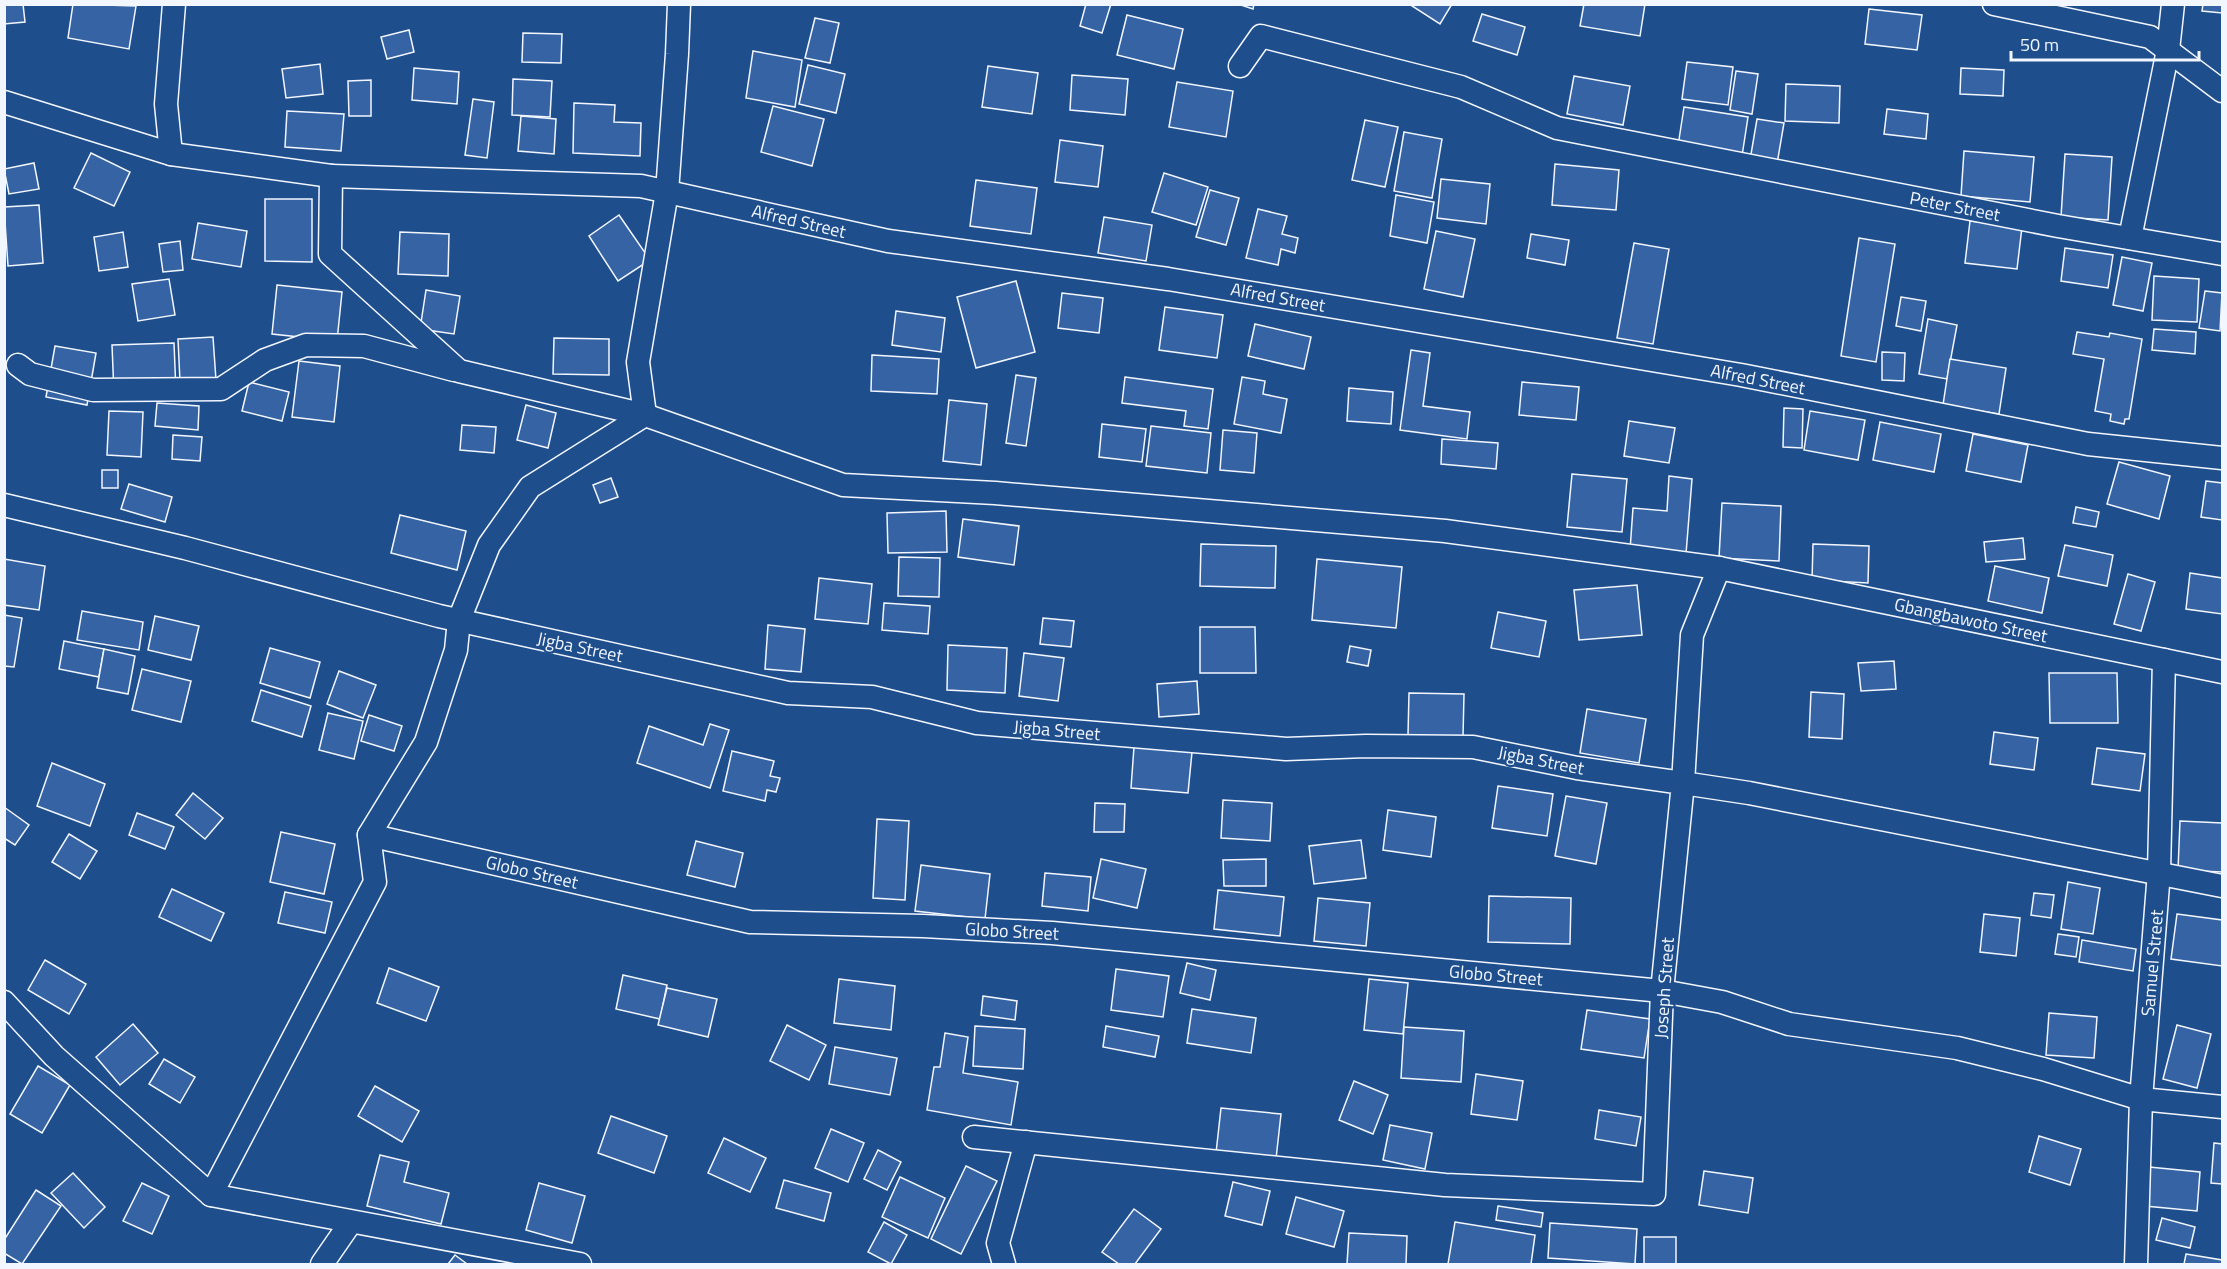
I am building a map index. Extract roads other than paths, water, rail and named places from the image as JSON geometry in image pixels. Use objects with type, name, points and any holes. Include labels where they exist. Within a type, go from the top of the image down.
[{"type":"street","points":[[171,154],[166,104],[174,4]]},
{"type":"street","points":[[211,1196],[375,882],[369,835],[426,742],[456,650],[449,618],[489,545],[530,487],[645,415],[638,362],[667,192],[679,4]]},
{"type":"street","points":[[1994,4],[2150,37],[2223,91]]},
{"type":"street","points":[[2130,238],[2168,50],[2173,4]]},
{"type":"street","name":"Peter Street","points":[[1240,66],[1262,36],[1461,87],[1557,128],[2058,226],[2223,254]]},
{"type":"street","name":"Alfred Street","points":[[4,102],[171,154],[331,176],[641,186],[888,241],[1168,279],[1741,375],[2088,444],[2223,458]]},
{"type":"street","points":[[331,176],[330,254],[459,371]]},
{"type":"street","name":"Gbangbawoto Street","points":[[18,365],[30,374],[93,390],[221,389],[265,360],[306,345],[364,345],[459,371],[645,415],[843,485],[995,493],[1445,531],[1719,568],[2223,672]]},
{"type":"street","name":"Jigba Street","points":[[4,504],[185,548],[449,618],[788,693],[872,696],[977,723],[1286,749],[1366,746],[1473,747],[1577,768],[1749,793],[2223,886]]},
{"type":"street","name":"Joseph Street","points":[[1026,1142],[1446,1185],[1654,1194],[1662,991],[1683,783],[1692,635],[1719,568]]},
{"type":"street","name":"Samuel Street","points":[[2136,1264],[2141,1099],[2159,872],[2164,660]]},
{"type":"street","name":"Globo Street","points":[[369,835],[750,922],[923,926],[1052,933],[1662,991],[1722,1002],[1789,1024],[1957,1048],[2043,1069],[2141,1099],[2223,1107]]},
{"type":"street","points":[[4,1002],[54,1056],[211,1196],[580,1264]]},
{"type":"street","points":[[974,1137],[1026,1142],[998,1243],[1004,1264]]},
{"type":"street","points":[[322,1264],[351,1222]]}]
